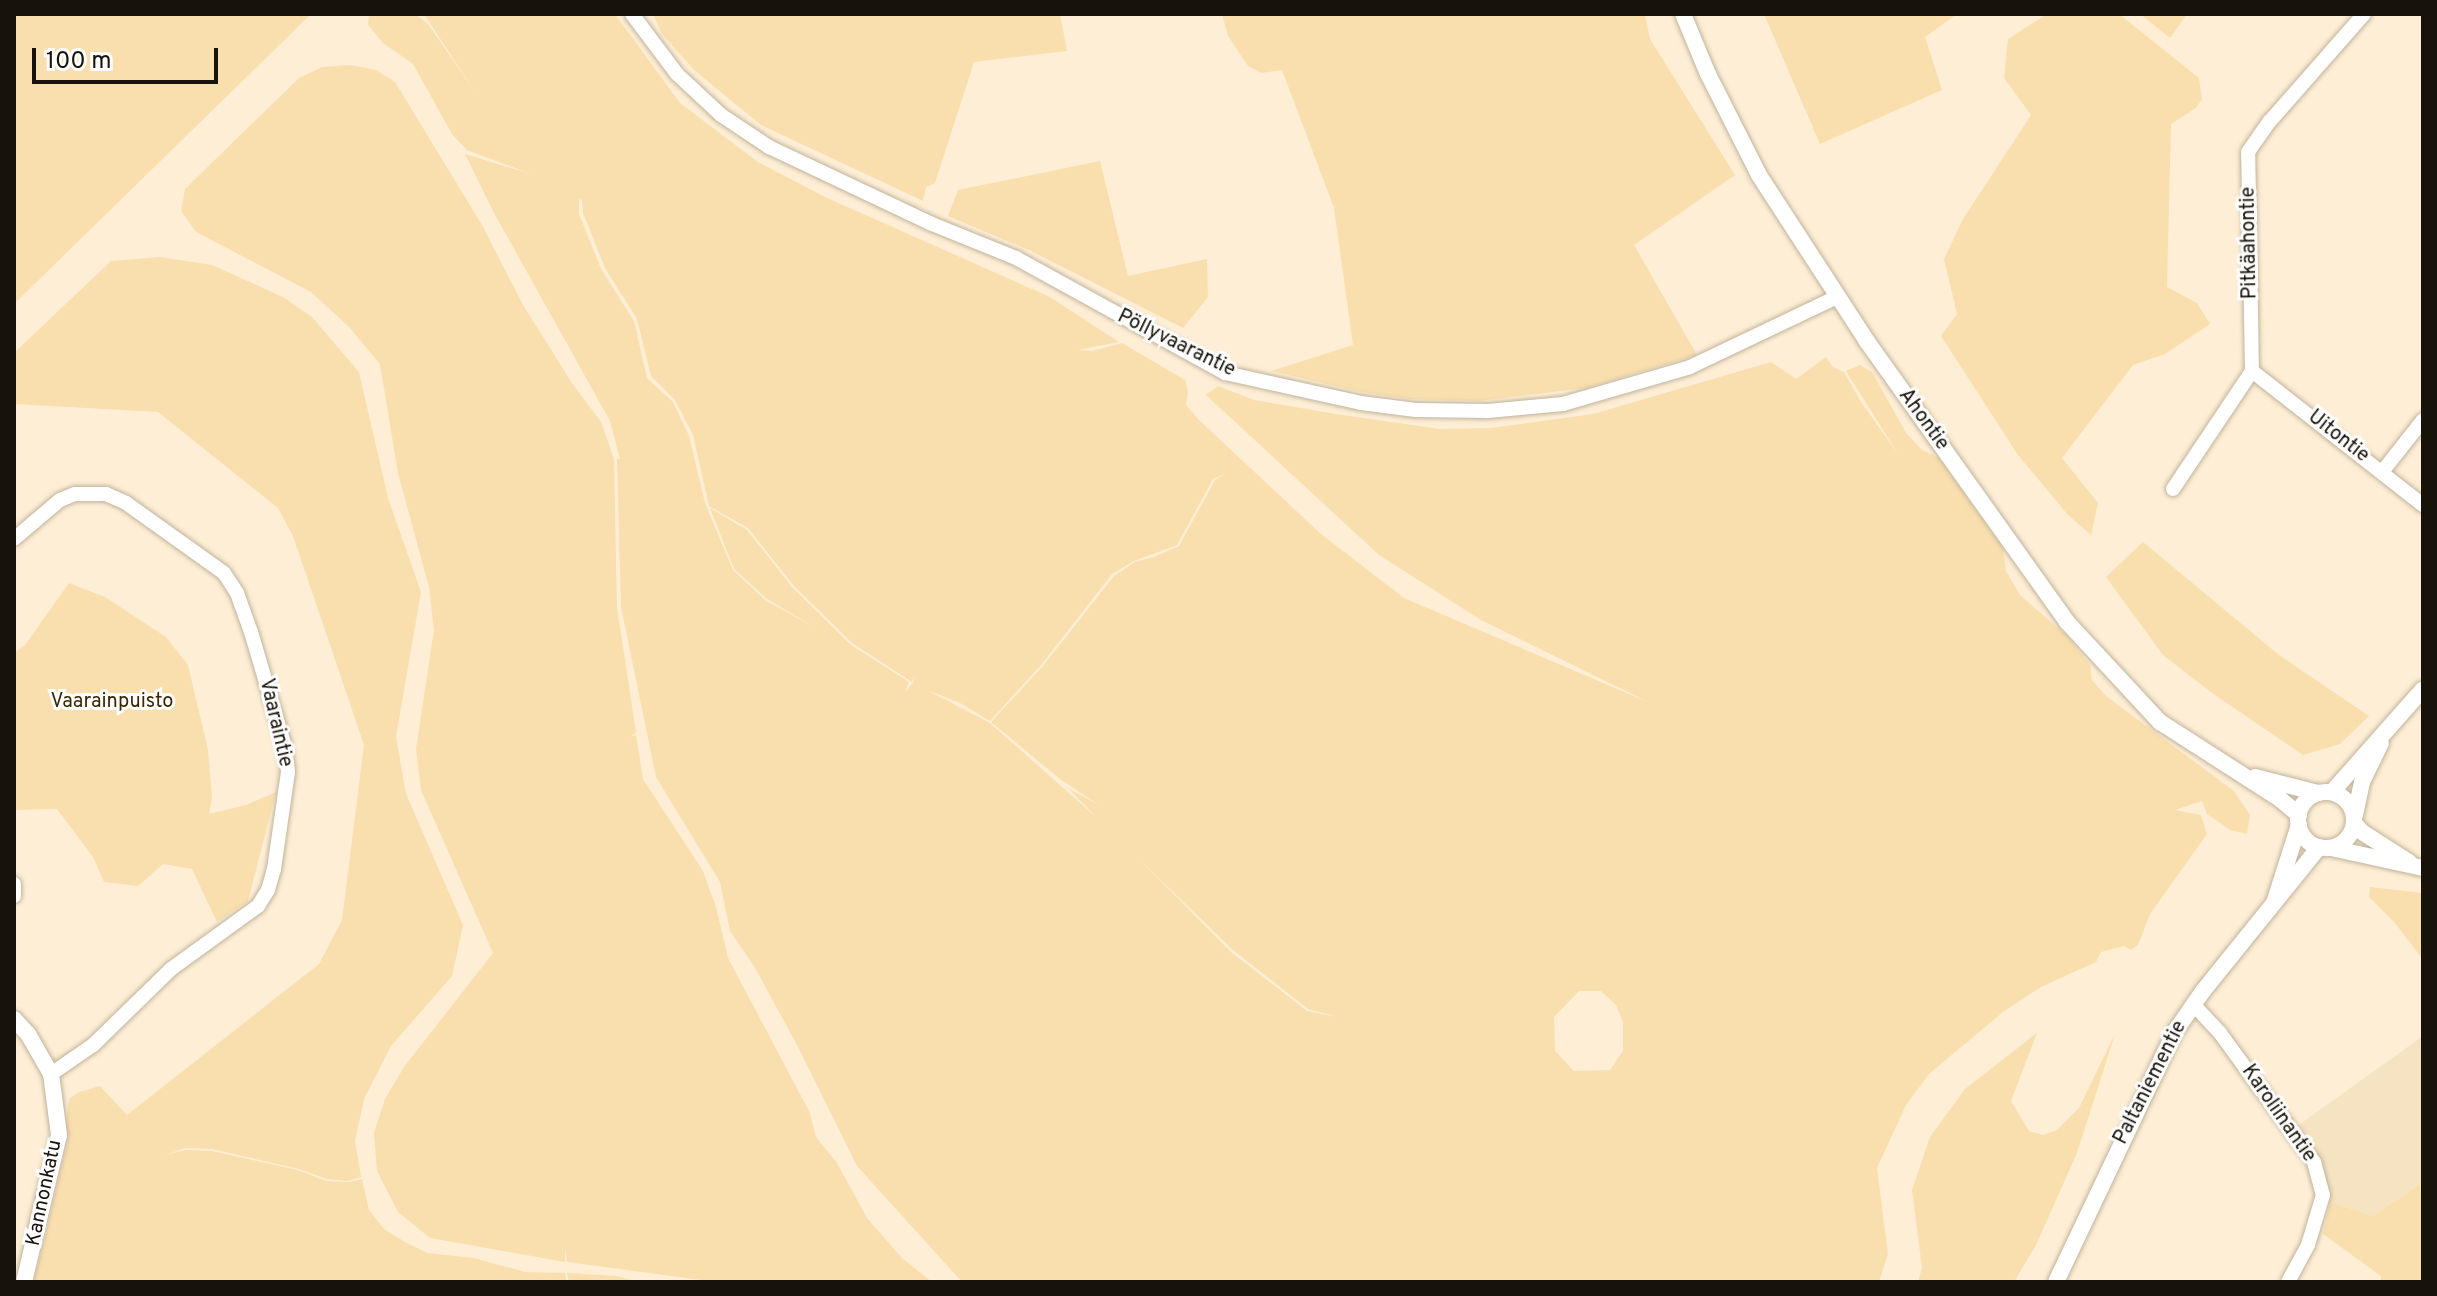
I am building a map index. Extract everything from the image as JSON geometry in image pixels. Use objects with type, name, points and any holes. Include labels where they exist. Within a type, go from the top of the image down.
[{"type":"street","name":"Pöllyvaarantie","points":[[632,14],[677,74],[721,115],[769,147],[891,206],[1016,258],[1225,373],[1361,403],[1416,410],[1488,411],[1563,404],[1690,367],[1837,297]]},
{"type":"street","name":"Ahontie","points":[[1683,14],[1708,74],[1759,175],[1837,297],[2067,622],[2160,722],[2280,799],[2299,820]]},
{"type":"street","name":"Pitkäahontie","points":[[2252,371],[2248,152],[2270,121],[2364,14]]},
{"type":"street","name":"Uitontie","points":[[2252,371],[2423,505]]},
{"type":"street","points":[[2173,489],[2252,371]]},
{"type":"street","points":[[2382,472],[2423,420]]},
{"type":"street","name":"Vaaraintie","points":[[14,539],[60,500],[75,494],[106,494],[126,503],[224,573],[237,593],[251,632],[285,747],[288,772],[274,869],[268,890],[258,906],[171,969],[93,1045],[51,1074]]},
{"type":"street","points":[[2324,847],[2344,841],[2354,821],[2362,782],[2383,738],[2423,689]]},
{"type":"street","points":[[2383,738],[2370,746],[2350,775],[2303,804],[2299,820],[2306,839],[2324,847],[2418,866]]},
{"type":"street","name":"Ahontie","points":[[2234,771],[2325,793]]},
{"type":"street","points":[[2325,793],[2349,803],[2354,821],[2372,840],[2418,866]]},
{"type":"street","name":"Paltaniementie","points":[[2274,901],[2299,820]]},
{"type":"street","name":"Paltaniementie","points":[[2056,1282],[2156,1064],[2193,1004],[2274,901],[2324,847]]},
{"type":"street","points":[[14,884],[14,896]]},
{"type":"street","name":"Karoliinantie","points":[[2193,1004],[2220,1033],[2314,1162],[2323,1195],[2308,1245],[2288,1282]]},
{"type":"street","name":"Kannonkatu","points":[[14,1019],[28,1034],[51,1074],[59,1135],[24,1282]]},
{"type":"shaded area","points":[[2423,1036],[2423,1182],[2373,1216],[2330,1202],[2324,1170],[2296,1127]]},
{"type":"green space","points":[[14,14],[311,14],[14,304]]},
{"type":"green space","points":[[369,14],[415,14],[428,24],[475,92],[424,14],[615,14],[680,103],[758,162],[825,197],[1050,297],[1119,342],[1078,350],[1093,351],[1122,343],[1185,380],[1188,392],[1186,405],[1198,419],[1321,534],[1404,598],[1648,702],[1481,620],[1379,555],[1206,395],[1218,386],[1254,400],[1336,414],[1440,429],[1491,428],[1593,414],[1771,362],[1796,379],[1826,357],[1833,367],[1844,372],[1898,454],[1846,371],[1860,365],[1872,372],[1906,433],[1922,450],[1939,458],[2003,548],[2006,571],[2020,595],[2067,636],[2090,665],[2092,680],[2106,696],[2234,791],[2250,815],[2247,834],[2230,830],[2207,814],[2202,801],[2175,810],[2201,815],[2207,834],[2150,914],[2138,945],[2131,950],[2124,946],[2101,952],[2096,962],[2041,987],[2003,1012],[1929,1074],[1906,1105],[1877,1168],[1888,1254],[1879,1282],[962,1282],[857,1166],[797,1045],[754,966],[730,931],[720,882],[656,777],[621,607],[617,459],[620,459],[610,421],[493,211],[465,154],[531,174],[467,150],[452,134],[413,64],[383,43],[368,25]],"holes":[[[579,199],[582,200],[583,213],[605,268],[637,319],[651,376],[675,400],[693,435],[709,506],[748,528],[794,586],[852,643],[912,682],[915,674],[913,683],[905,692],[909,682],[851,645],[792,587],[747,530],[710,508],[734,569],[767,599],[816,628],[765,600],[733,570],[705,503],[689,436],[673,402],[647,378],[634,321],[601,269],[579,214]],[[1225,474],[1215,480],[1179,546],[1135,562],[1114,576],[1043,666],[991,722],[1060,779],[1099,805],[1068,788],[1097,818],[990,723],[927,690],[960,703],[990,721],[1041,665],[1112,574],[1134,561],[1177,545],[1213,479]],[[1138,858],[1233,950],[1308,1009],[1338,1017],[1307,1011],[1231,952]],[[1579,991],[1601,991],[1616,1005],[1623,1022],[1623,1051],[1610,1070],[1574,1071],[1555,1051],[1554,1017]]]},
{"type":"green space","points":[[653,14],[1060,14],[1067,51],[974,62],[935,183],[926,187],[923,201],[761,125],[694,70],[662,34]]},
{"type":"green space","points":[[1222,14],[1645,14],[1650,39],[1735,175],[1634,245],[1697,355],[1585,388],[1479,401],[1409,399],[1361,392],[1271,371],[1353,345],[1334,208],[1282,70],[1261,73],[1248,66],[1228,36]]},
{"type":"green space","points":[[1764,14],[1957,14],[1925,37],[1942,90],[1820,144]]},
{"type":"green space","points":[[2047,14],[2119,14],[2199,78],[2202,99],[2196,108],[2171,124],[2167,287],[2197,303],[2210,324],[2165,354],[2133,365],[2062,458],[2098,503],[2091,535],[2068,515],[2018,455],[1941,336],[1957,314],[1944,259],[1963,219],[2031,115],[2004,78],[2008,39]]},
{"type":"green space","points":[[2140,14],[2187,14],[2170,38]]},
{"type":"green space","points":[[351,65],[376,70],[395,82],[482,225],[523,305],[572,383],[601,422],[614,459],[617,607],[636,733],[630,737],[636,735],[643,779],[703,871],[716,907],[728,958],[810,1113],[816,1137],[837,1163],[867,1218],[902,1258],[932,1282],[716,1282],[567,1262],[565,1247],[565,1262],[430,1238],[398,1212],[377,1171],[374,1133],[385,1099],[404,1067],[493,953],[421,790],[416,749],[434,630],[429,587],[398,473],[380,364],[349,327],[311,292],[196,232],[181,211],[185,189],[299,78],[322,67]]},
{"type":"green space","points":[[1100,161],[1128,276],[1207,259],[1208,297],[1183,328],[1029,250],[948,216],[958,190]]},
{"type":"green space","points":[[160,257],[212,265],[283,297],[312,317],[359,372],[388,498],[421,592],[396,737],[406,794],[463,925],[452,976],[391,1046],[364,1099],[355,1141],[361,1177],[348,1181],[327,1179],[299,1169],[212,1149],[185,1148],[165,1155],[185,1150],[212,1151],[298,1170],[326,1181],[349,1182],[362,1179],[369,1210],[384,1229],[405,1242],[428,1253],[474,1258],[525,1272],[565,1273],[567,1282],[34,1282],[68,1140],[65,1127],[69,1099],[79,1092],[100,1086],[127,1115],[319,964],[342,920],[364,745],[293,536],[278,508],[158,412],[14,404],[14,353],[111,261]]},
{"type":"green space","points":[[2143,542],[2279,655],[2369,716],[2340,744],[2303,755],[2212,693],[2163,655],[2106,577]]},
{"type":"green space","name":"Vaarainpuisto","points":[[69,583],[105,597],[166,637],[188,665],[208,750],[212,797],[209,814],[246,805],[276,792],[248,901],[217,922],[192,869],[163,864],[138,886],[104,882],[93,857],[57,809],[14,810],[14,653],[25,645]]},
{"type":"green space","points":[[2370,887],[2423,893],[2423,970],[2421,957],[2395,923],[2369,897]]},
{"type":"green space","points":[[2037,1033],[2011,1101],[2029,1131],[2043,1135],[2057,1130],[2079,1108],[2115,1034],[2077,1153],[2036,1245],[2014,1282],[1918,1282],[1922,1268],[1912,1190],[1930,1137],[1965,1089]]},
{"type":"green space","points":[[2423,1182],[2423,1282],[2381,1282],[2381,1276],[2323,1234],[2330,1202],[2373,1216]]},
{"type":"green space","points":[[567,1273],[617,1276],[639,1282],[569,1282]]}]
